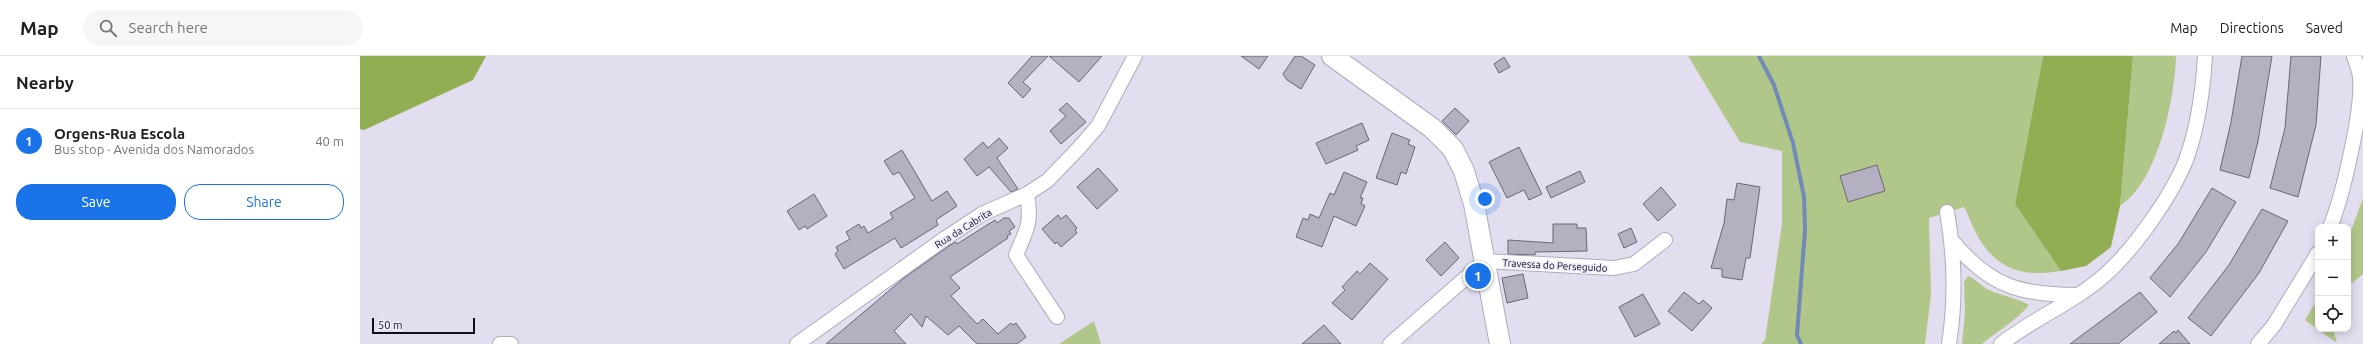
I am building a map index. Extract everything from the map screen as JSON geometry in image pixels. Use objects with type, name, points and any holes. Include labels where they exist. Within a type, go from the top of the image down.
[{"type":"street","name":"Rua da Cabrita","points":[[797,344],[944,239],[982,214],[1027,194],[1047,181],[1098,126],[1135,56]]},
{"type":"street","points":[[1332,56],[1432,128],[1453,149],[1464,171],[1474,204],[1500,344]]},
{"type":"street","points":[[2000,344],[2023,326],[2077,294],[2106,274],[2140,236],[2171,188],[2186,160],[2194,130],[2205,56]]},
{"type":"street","points":[[2331,224],[2343,188],[2358,107],[2360,77],[2354,56]]},
{"type":"street","points":[[1027,194],[1029,221],[1016,255],[1057,317]]},
{"type":"street","points":[[1947,212],[1953,242],[1954,299],[1949,344]]},
{"type":"street","name":"Travessa do Perseguido","points":[[1485,261],[1614,268],[1634,264],[1666,240]]},
{"type":"street","points":[[1953,242],[1981,272],[2004,283],[2037,293],[2077,294]]},
{"type":"street","points":[[2258,344],[2274,325],[2315,259]]},
{"type":"street","points":[[1390,344],[1485,261]]},
{"type":"street","points":[[500,344],[510,344]]},
{"type":"green space","points":[[360,56],[486,56],[473,80],[364,130],[360,129]]},
{"type":"green space","points":[[1688,56],[2043,56],[2015,204],[2061,271],[2048,273],[2023,272],[2003,264],[1993,257],[1985,247],[1975,232],[1964,207],[1929,218],[1931,295],[1925,344],[1761,344],[1765,340],[1782,224],[1782,151],[1740,142]]},
{"type":"green space","points":[[2043,56],[2133,56],[2120,206],[2111,247],[2086,266],[2061,271],[2015,204]]},
{"type":"green space","points":[[2133,56],[2176,56],[2175,74],[2168,116],[2154,159],[2145,178],[2133,194],[2120,206]]},
{"type":"green space","points":[[2363,198],[2363,274],[2352,283],[2351,282],[2351,231]]},
{"type":"green space","points":[[1968,276],[1989,290],[2029,305],[2012,321],[1982,344],[1962,344],[1965,313],[1964,282]]},
{"type":"green space","points":[[2315,303],[2315,327],[2305,320]]},
{"type":"green space","points":[[1094,321],[1101,344],[1059,344]]},
{"type":"green space","points":[[2322,332],[2334,332],[2337,343]]},
{"type":"building","points":[[1032,56],[1048,56],[1023,82],[1031,89],[1023,98],[1008,83]]},
{"type":"building","points":[[1049,56],[1102,56],[1079,82]]},
{"type":"building","points":[[1241,56],[1268,56],[1259,69]]},
{"type":"building","points":[[1295,56],[1301,56],[1315,65],[1301,89],[1287,80],[1283,74]]},
{"type":"building","points":[[2242,56],[2272,56],[2258,141],[2249,178],[2220,170],[2231,122]]},
{"type":"building","points":[[2291,56],[2321,56],[2316,125],[2298,197],[2270,188],[2285,128]]},
{"type":"building","points":[[1504,57],[1510,67],[1499,73],[1494,64]]},
{"type":"building","points":[[1067,103],[1086,122],[1061,144],[1050,131],[1066,116],[1059,110]]},
{"type":"building","points":[[1455,108],[1469,121],[1456,135],[1442,121]]},
{"type":"building","points":[[1362,123],[1369,140],[1356,146],[1358,150],[1326,164],[1316,143]]},
{"type":"building","points":[[1392,133],[1410,140],[1408,144],[1415,147],[1406,174],[1401,172],[1397,185],[1376,178]]},
{"type":"building","points":[[999,138],[1008,148],[997,158],[1018,189],[1011,192],[989,167],[977,176],[964,159],[983,142],[988,148]]},
{"type":"building","points":[[1519,147],[1542,194],[1529,200],[1524,190],[1507,198],[1489,162]]},
{"type":"building","points":[[902,150],[932,201],[947,191],[957,206],[936,220],[938,225],[901,248],[895,238],[844,269],[835,254],[838,251],[836,247],[850,239],[846,232],[859,224],[861,228],[864,226],[868,233],[893,218],[890,213],[915,198],[899,172],[893,175],[884,161]]},
{"type":"building","points":[[1877,165],[1885,191],[1848,202],[1840,176]]},
{"type":"building","points":[[1098,168],[1118,190],[1097,209],[1077,187]]},
{"type":"building","points":[[1580,171],[1585,182],[1551,198],[1546,187]]},
{"type":"building","points":[[1344,172],[1367,182],[1360,198],[1363,198],[1361,204],[1365,206],[1356,226],[1334,216],[1322,247],[1296,237],[1303,218],[1308,220],[1310,214],[1319,218],[1330,193],[1334,195]]},
{"type":"building","points":[[1737,183],[1760,187],[1750,258],[1746,258],[1742,280],[1722,277],[1722,269],[1711,268],[1724,223],[1727,199],[1734,200]]},
{"type":"building","points":[[1661,187],[1676,205],[1658,221],[1643,204]]},
{"type":"building","points":[[2212,188],[2236,202],[2206,252],[2170,297],[2150,278],[2178,244]]},
{"type":"building","points":[[814,194],[827,216],[807,229],[805,226],[799,230],[787,211]]},
{"type":"building","points":[[2262,209],[2288,221],[2259,273],[2211,336],[2188,318],[2229,265]]},
{"type":"building","points":[[1058,215],[1061,219],[1066,215],[1077,228],[1075,230],[1077,233],[1061,247],[1057,242],[1055,244],[1042,229]]},
{"type":"building","points":[[1004,218],[1009,218],[1015,227],[1009,231],[1011,234],[1007,236],[1008,238],[950,277],[960,288],[951,296],[977,324],[983,319],[998,334],[1011,323],[1013,325],[1016,323],[1026,337],[1017,344],[977,344],[959,326],[948,335],[926,316],[922,327],[911,314],[894,331],[906,344],[826,344],[904,278],[949,246],[956,242],[957,244],[995,220],[997,223]]},
{"type":"building","points":[[1553,224],[1577,224],[1577,228],[1586,228],[1587,251],[1535,252],[1535,255],[1508,254],[1508,240],[1553,243]]},
{"type":"building","points":[[1631,228],[1637,242],[1624,248],[1618,234]]},
{"type":"building","points":[[1445,242],[1459,258],[1441,276],[1426,260]]},
{"type":"building","points":[[1370,263],[1388,279],[1352,320],[1332,303],[1345,290],[1342,287],[1357,271],[1360,274]]},
{"type":"building","points":[[1523,274],[1528,298],[1507,303],[1502,278]]},
{"type":"building","points":[[1684,292],[1699,304],[1703,300],[1712,308],[1692,331],[1668,311]]},
{"type":"building","points":[[2140,292],[2157,312],[2118,344],[2070,344]]},
{"type":"building","points":[[1643,294],[1660,324],[1635,337],[1619,307]]},
{"type":"building","points":[[1324,325],[1341,344],[1302,344]]},
{"type":"building","points":[[2178,330],[2190,344],[2159,344],[2174,331],[2176,333]]},
{"type":"waterway","points":[[1759,56],[1774,85],[1793,143],[1804,197],[1805,230],[1797,335],[1801,344]]},
{"type":"place","name":"Orgens-Rua Escola","points":[[1478,276]]}]
